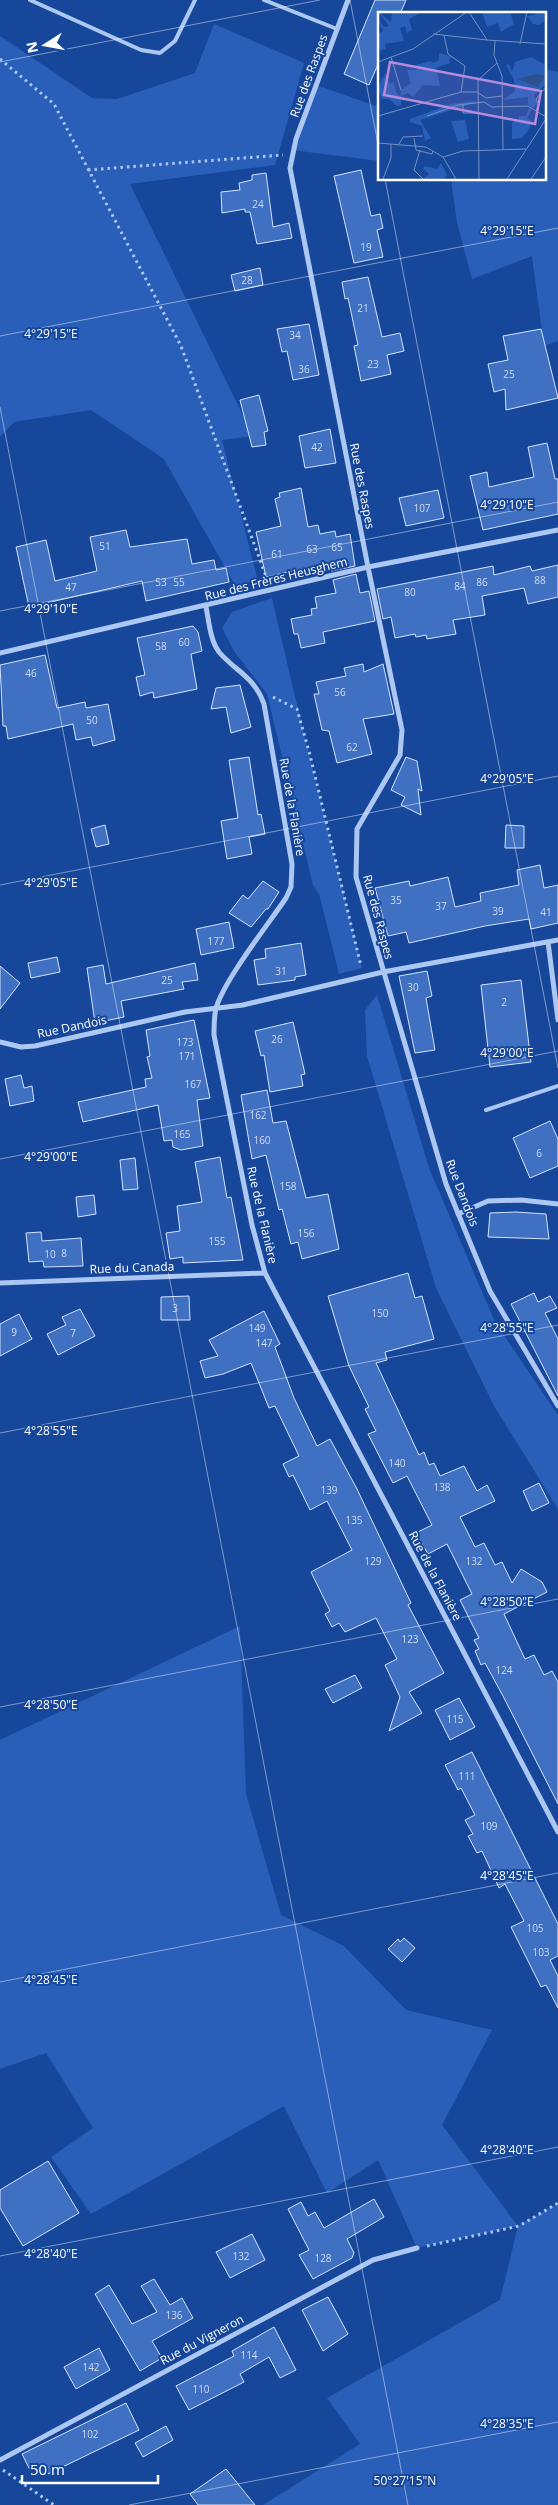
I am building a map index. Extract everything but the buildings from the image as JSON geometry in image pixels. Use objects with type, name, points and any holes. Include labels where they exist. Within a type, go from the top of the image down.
[{"type":"street","name":"Rue des Raspes","points":[[348,0],[291,154],[292,183],[402,730],[400,755],[357,828],[356,876],[383,972]]},
{"type":"street","name":"Rue des Frères Heusghem","points":[[0,653],[271,592],[368,567],[558,530]]},
{"type":"street","name":"Rue de la Flanière","points":[[206,607],[218,650],[259,690],[266,711],[292,864],[293,876],[286,898],[229,982],[216,1008],[214,1035],[252,1225],[265,1273],[558,1832]]},
{"type":"street","name":"Rue Dandois","points":[[0,1042],[21,1047],[35,1046],[185,1012],[243,1005],[383,972],[558,940]]},
{"type":"street","points":[[548,942],[558,1020]]},
{"type":"street","name":"Rue Dandois","points":[[383,972],[446,1184],[458,1214],[490,1292],[558,1406]]},
{"type":"street","points":[[458,1214],[488,1201],[521,1200],[558,1204]]},
{"type":"street","name":"Rue du Canada","points":[[0,1283],[265,1273]]},
{"type":"street","name":"Rue du Vigneron","points":[[0,2460],[372,2260],[417,2248]]},
{"type":"lane","points":[[30,0],[140,50],[160,52],[175,40],[195,0]]},
{"type":"lane","points":[[264,0],[337,29]]},
{"type":"lane","points":[[486,1110],[558,1086]]},
{"type":"path","points":[[0,60],[54,104],[181,346],[271,592]]},
{"type":"path","points":[[88,170],[291,154]]},
{"type":"path","points":[[259,690],[297,709],[364,977]]},
{"type":"path","points":[[417,2248],[518,2226],[558,2202]]},
{"type":"path","points":[[0,2469],[54,2505]]},
{"type":"shaded area","points":[[214,24],[304,63],[275,165],[130,184],[253,436],[222,440],[258,581],[235,585],[164,459],[91,410],[14,422],[0,437],[0,36],[92,98],[117,99],[195,73]]},
{"type":"shaded area","points":[[546,69],[558,72],[558,341],[544,346],[532,256],[472,279],[457,223],[451,180],[546,180]]},
{"type":"shaded area","points":[[316,85],[378,107],[378,161],[292,150]]},
{"type":"shaded area","points":[[272,598],[362,968],[339,974],[319,894],[313,885],[267,694],[234,651],[222,628],[232,612]]},
{"type":"shaded area","points":[[377,995],[429,1168],[495,1322],[558,1415],[558,1509],[494,1406],[436,1288],[367,1056],[365,1010]]},
{"type":"shaded area","points":[[240,1626],[246,1794],[281,1915],[344,1946],[406,2010],[492,2030],[442,2125],[518,2226],[417,2248],[378,2160],[327,2193],[284,2106],[91,2214],[51,2157],[93,2128],[46,2053],[0,2069],[0,1740]]},
{"type":"shaded area","points":[[558,2203],[558,2505],[263,2505],[360,2444],[327,2398],[500,2300],[518,2226]]}]
